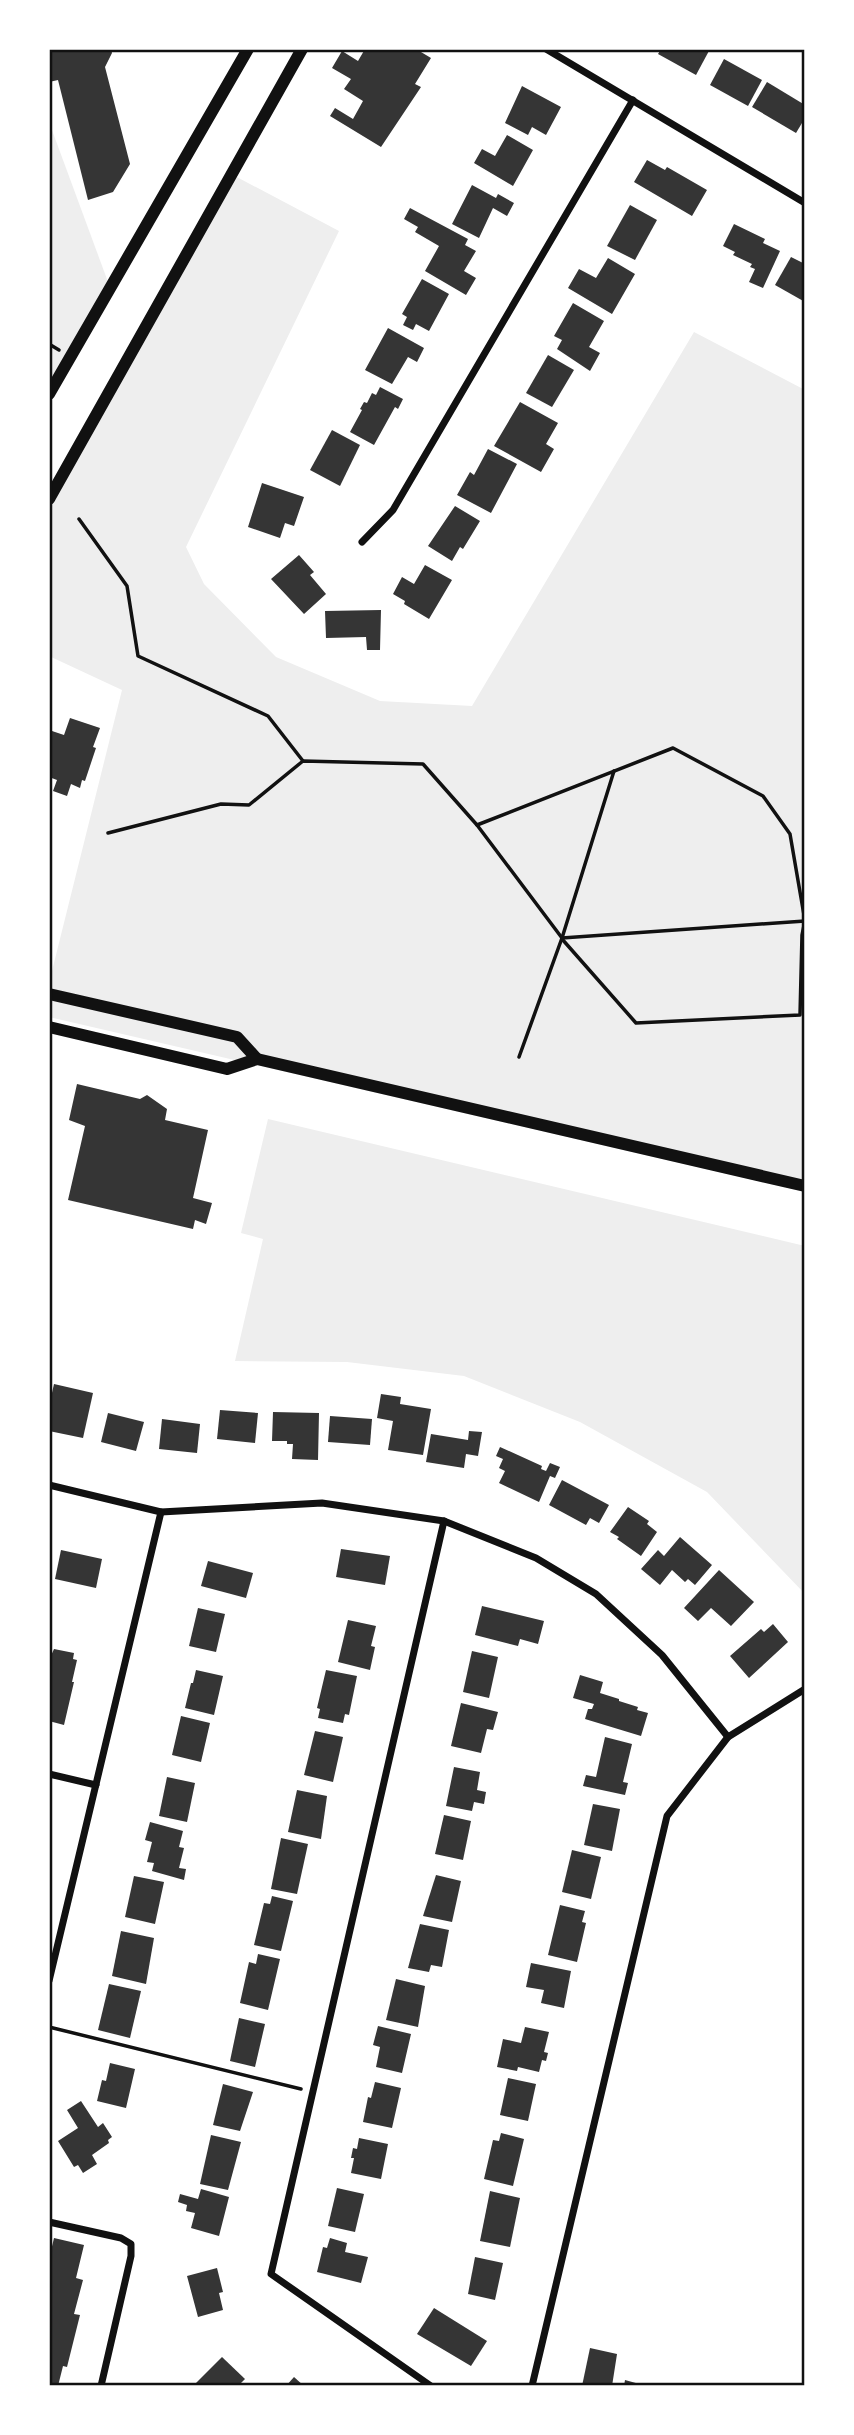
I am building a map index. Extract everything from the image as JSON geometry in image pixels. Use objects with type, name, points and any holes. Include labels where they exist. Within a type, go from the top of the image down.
[{"type":"main road","points":[[49,394],[248,49]]},
{"type":"main road","points":[[49,499],[302,49]]},
{"type":"main road","points":[[49,994],[236,1037],[257,1059]]},
{"type":"main road","points":[[49,1027],[227,1069],[257,1059],[805,1186]]},
{"type":"street","points":[[545,49],[805,203]]},
{"type":"street","points":[[362,542],[393,510],[634,100]]},
{"type":"street","points":[[49,1485],[161,1512],[322,1503],[444,1521],[536,1558],[596,1594],[662,1655],[728,1737]]},
{"type":"street","points":[[49,1981],[161,1512]]},
{"type":"street","points":[[431,2386],[271,2274],[444,1521]]},
{"type":"street","points":[[532,2386],[667,1816],[728,1737],[805,1689]]},
{"type":"street","points":[[49,1774],[96,1785]]},
{"type":"street","points":[[49,2222],[121,2238],[131,2244],[131,2256],[101,2386]]},
{"type":"path","points":[[79,519],[127,586],[138,656],[268,716],[303,761]]},
{"type":"path","points":[[108,833],[221,804],[249,805],[303,761],[423,764],[477,825],[562,938],[636,1023],[800,1016],[802,934],[805,921],[789,834],[763,796],[673,748],[477,825]]},
{"type":"path","points":[[519,1057],[562,938],[614,771]]},
{"type":"path","points":[[562,938],[805,921]]},
{"type":"path","points":[[49,2027],[313,2092]]},
{"type":"shaded area","points":[[49,122],[108,282],[49,383]]},
{"type":"shaded area","points":[[233,175],[339,231],[186,547],[204,584],[276,657],[380,701],[472,706],[694,332],[805,390],[805,1192],[49,1017],[49,983],[122,690],[49,656],[49,490]]},
{"type":"shaded area","points":[[268,1119],[805,1246],[805,1594],[707,1492],[580,1422],[464,1376],[347,1362],[235,1361],[263,1239],[241,1233]]},
{"type":"building","points":[[49,49],[111,49],[112,53],[105,67],[130,164],[113,192],[88,200],[58,80],[49,82]]},
{"type":"building","points":[[365,49],[416,49],[431,58],[415,84],[421,87],[381,147],[330,116],[335,108],[353,119],[363,101],[344,89],[351,79],[332,68],[342,51],[358,61]]},
{"type":"building","points":[[661,49],[710,49],[696,75],[658,54]]},
{"type":"building","points":[[724,59],[762,80],[748,106],[710,85]]},
{"type":"building","points":[[767,82],[805,105],[805,118],[796,133],[752,107]]},
{"type":"building","points":[[522,86],[561,107],[546,135],[532,127],[528,135],[505,123]]},
{"type":"building","points":[[507,135],[533,150],[513,186],[474,163],[482,149],[495,156]]},
{"type":"building","points":[[647,160],[665,170],[667,167],[707,190],[692,216],[634,182]]},
{"type":"building","points":[[472,185],[496,198],[498,194],[514,203],[507,216],[493,208],[479,238],[452,224]]},
{"type":"building","points":[[630,205],[657,220],[635,260],[607,246]]},
{"type":"building","points":[[410,208],[468,239],[465,245],[476,251],[464,271],[476,278],[466,295],[425,271],[439,246],[415,232],[418,227],[404,219]]},
{"type":"building","points":[[734,224],[765,239],[763,243],[780,251],[763,288],[749,282],[755,269],[750,267],[752,264],[733,255],[735,252],[723,246]]},
{"type":"building","points":[[791,257],[805,264],[805,302],[775,285]]},
{"type":"building","points":[[608,258],[635,274],[612,314],[568,288],[579,269],[596,278]]},
{"type":"building","points":[[422,279],[449,294],[429,331],[416,324],[413,330],[403,325],[407,317],[402,314]]},
{"type":"building","points":[[573,303],[604,321],[589,347],[600,353],[590,371],[557,349],[562,340],[554,336]]},
{"type":"building","points":[[388,328],[424,348],[417,362],[408,357],[392,384],[365,370]]},
{"type":"building","points":[[548,355],[574,370],[552,407],[526,393]]},
{"type":"building","points":[[380,387],[403,399],[398,409],[395,407],[374,445],[350,432],[364,402],[367,403],[372,393],[376,395]]},
{"type":"building","points":[[520,402],[558,423],[546,444],[554,449],[541,472],[494,446]]},
{"type":"building","points":[[332,430],[360,445],[340,486],[310,470]]},
{"type":"building","points":[[488,449],[517,464],[491,513],[457,495],[470,472],[474,475]]},
{"type":"building","points":[[262,483],[304,497],[294,526],[285,523],[280,538],[248,527]]},
{"type":"building","points":[[455,506],[480,521],[463,549],[460,547],[452,561],[428,546]]},
{"type":"building","points":[[299,555],[314,572],[310,575],[326,594],[304,614],[271,579]]},
{"type":"building","points":[[425,565],[452,580],[429,619],[393,594],[402,577],[414,584]]},
{"type":"building","points":[[381,610],[380,650],[367,650],[366,637],[326,638],[325,611]]},
{"type":"building","points":[[70,718],[100,728],[85,781],[82,780],[80,788],[71,784],[67,796],[53,791],[57,780],[49,777],[49,730],[64,735]]},
{"type":"building","points":[[77,1084],[140,1099],[147,1095],[167,1109],[165,1120],[208,1130],[193,1198],[212,1203],[206,1224],[195,1220],[193,1229],[68,1200],[85,1126],[69,1120]]},
{"type":"building","points":[[54,1384],[93,1393],[83,1438],[49,1431],[49,1406]]},
{"type":"building","points":[[381,1394],[401,1397],[400,1404],[431,1409],[423,1455],[388,1450],[393,1421],[377,1418]]},
{"type":"building","points":[[220,1410],[258,1413],[255,1443],[217,1439]]},
{"type":"building","points":[[273,1412],[319,1413],[318,1460],[292,1459],[293,1444],[287,1444],[287,1441],[272,1441]]},
{"type":"building","points":[[108,1413],[144,1422],[136,1451],[101,1442]]},
{"type":"building","points":[[330,1416],[372,1419],[370,1445],[328,1442]]},
{"type":"building","points":[[162,1419],[200,1424],[197,1453],[159,1449]]},
{"type":"building","points":[[469,1431],[482,1432],[478,1456],[466,1454],[464,1468],[426,1462],[431,1434],[468,1440]]},
{"type":"building","points":[[500,1447],[542,1466],[541,1469],[546,1471],[550,1463],[560,1467],[555,1478],[550,1476],[539,1502],[499,1483],[505,1471],[499,1468],[503,1459],[496,1456]]},
{"type":"building","points":[[562,1480],[609,1505],[599,1523],[590,1518],[586,1525],[549,1505]]},
{"type":"building","points":[[628,1507],[649,1521],[647,1524],[657,1532],[641,1556],[610,1532]]},
{"type":"building","points":[[680,1537],[712,1565],[695,1585],[688,1579],[685,1582],[672,1570],[660,1585],[641,1569],[658,1550],[664,1556]]},
{"type":"building","points":[[341,1549],[390,1556],[385,1585],[336,1577]]},
{"type":"building","points":[[61,1550],[102,1559],[96,1588],[55,1579]]},
{"type":"building","points":[[208,1561],[253,1573],[246,1598],[201,1586]]},
{"type":"building","points":[[719,1570],[754,1602],[731,1626],[711,1608],[698,1621],[684,1608]]},
{"type":"building","points":[[482,1606],[544,1621],[538,1644],[520,1639],[518,1646],[475,1635]]},
{"type":"building","points":[[198,1608],[225,1614],[216,1652],[189,1646]]},
{"type":"building","points":[[348,1620],[376,1626],[371,1646],[375,1647],[370,1670],[338,1662]]},
{"type":"building","points":[[773,1624],[788,1642],[749,1678],[730,1656],[761,1629],[764,1632]]},
{"type":"building","points":[[54,1649],[74,1653],[73,1659],[77,1660],[64,1725],[49,1721],[49,1660]]},
{"type":"building","points":[[472,1651],[498,1657],[489,1698],[463,1692]]},
{"type":"building","points":[[196,1670],[223,1676],[214,1715],[185,1708]]},
{"type":"building","points":[[326,1670],[357,1676],[349,1715],[345,1714],[343,1723],[318,1718],[320,1709],[317,1708]]},
{"type":"building","points":[[580,1675],[603,1682],[600,1693],[648,1713],[641,1736],[585,1719],[588,1709],[592,1709],[594,1704],[573,1698]]},
{"type":"building","points":[[461,1703],[498,1712],[493,1730],[487,1729],[481,1753],[451,1746]]},
{"type":"building","points":[[181,1716],[210,1723],[201,1762],[172,1755]]},
{"type":"building","points":[[315,1731],[343,1737],[333,1782],[304,1775]]},
{"type":"building","points":[[605,1737],[632,1744],[623,1782],[628,1783],[625,1795],[583,1786],[586,1775],[596,1777]]},
{"type":"building","points":[[454,1767],[480,1772],[477,1790],[486,1792],[484,1804],[474,1802],[472,1811],[446,1806]]},
{"type":"building","points":[[167,1777],[195,1783],[187,1822],[159,1816]]},
{"type":"building","points":[[297,1790],[327,1796],[321,1839],[288,1832]]},
{"type":"building","points":[[593,1804],[620,1809],[612,1851],[584,1845]]},
{"type":"building","points":[[444,1815],[471,1821],[463,1860],[435,1854]]},
{"type":"building","points":[[150,1822],[183,1831],[179,1847],[184,1848],[179,1868],[186,1869],[184,1880],[152,1871],[154,1863],[147,1862],[152,1842],[145,1840]]},
{"type":"building","points":[[281,1838],[308,1844],[297,1894],[271,1889]]},
{"type":"building","points":[[572,1850],[601,1857],[591,1899],[562,1892]]},
{"type":"building","points":[[436,1875],[461,1881],[452,1922],[423,1916]]},
{"type":"building","points":[[134,1876],[164,1882],[155,1924],[125,1917]]},
{"type":"building","points":[[272,1896],[293,1901],[281,1951],[254,1945],[264,1903],[270,1904]]},
{"type":"building","points":[[560,1905],[585,1911],[582,1922],[586,1923],[577,1962],[548,1955]]},
{"type":"building","points":[[420,1924],[449,1930],[442,1967],[431,1965],[429,1972],[408,1968]]},
{"type":"building","points":[[121,1931],[154,1938],[146,1984],[112,1976]]},
{"type":"building","points":[[258,1954],[280,1959],[268,2010],[240,2003],[249,1962],[256,1964]]},
{"type":"building","points":[[531,1963],[571,1971],[564,2008],[541,2003],[544,1990],[526,1987]]},
{"type":"building","points":[[396,1979],[425,1986],[418,2027],[386,2020]]},
{"type":"building","points":[[109,1984],[141,1991],[130,2038],[98,2030]]},
{"type":"building","points":[[239,2018],[265,2024],[255,2067],[230,2061]]},
{"type":"building","points":[[378,2026],[411,2034],[402,2073],[376,2067],[380,2047],[373,2045]]},
{"type":"building","points":[[525,2027],[549,2032],[544,2052],[548,2053],[546,2061],[542,2060],[539,2072],[518,2067],[517,2071],[497,2067],[503,2039],[521,2043]]},
{"type":"building","points":[[110,2063],[135,2069],[126,2108],[97,2101]]},
{"type":"building","points":[[508,2078],[536,2084],[528,2121],[500,2115]]},
{"type":"building","points":[[375,2082],[401,2088],[392,2128],[363,2122],[368,2097],[371,2098]]},
{"type":"building","points":[[223,2084],[253,2092],[240,2131],[213,2125]]},
{"type":"building","points":[[81,2101],[98,2127],[103,2123],[112,2137],[108,2140],[109,2143],[92,2155],[97,2164],[83,2173],[78,2165],[74,2167],[58,2141],[78,2128],[67,2110]]},
{"type":"building","points":[[501,2133],[524,2139],[513,2186],[484,2179],[493,2140],[499,2141]]},
{"type":"building","points":[[211,2135],[241,2142],[228,2190],[200,2184]]},
{"type":"building","points":[[359,2138],[388,2144],[381,2179],[351,2173],[353,2148],[357,2149]]},
{"type":"building","points":[[337,2188],[364,2194],[355,2232],[328,2226]]},
{"type":"building","points":[[201,2189],[229,2197],[219,2236],[191,2228],[195,2213],[186,2211],[187,2205],[178,2202],[180,2194],[198,2199]]},
{"type":"building","points":[[490,2191],[520,2198],[510,2247],[480,2241]]},
{"type":"building","points":[[54,2238],[84,2245],[76,2278],[83,2280],[74,2314],[80,2315],[67,2367],[63,2366],[58,2386],[49,2386],[49,2259]]},
{"type":"building","points":[[330,2238],[347,2243],[345,2252],[368,2257],[361,2283],[317,2272],[323,2247],[327,2248]]},
{"type":"building","points":[[475,2257],[503,2263],[495,2300],[468,2294]]},
{"type":"building","points":[[217,2268],[223,2292],[219,2293],[223,2310],[198,2317],[187,2276]]},
{"type":"building","points":[[434,2308],[487,2341],[471,2366],[417,2334]]},
{"type":"building","points":[[590,2348],[617,2354],[612,2386],[582,2386]]},
{"type":"building","points":[[222,2357],[245,2379],[238,2386],[193,2386]]},
{"type":"building","points":[[294,2377],[304,2386],[286,2386]]},
{"type":"building","points":[[625,2380],[643,2385],[643,2386],[624,2386]]}]
